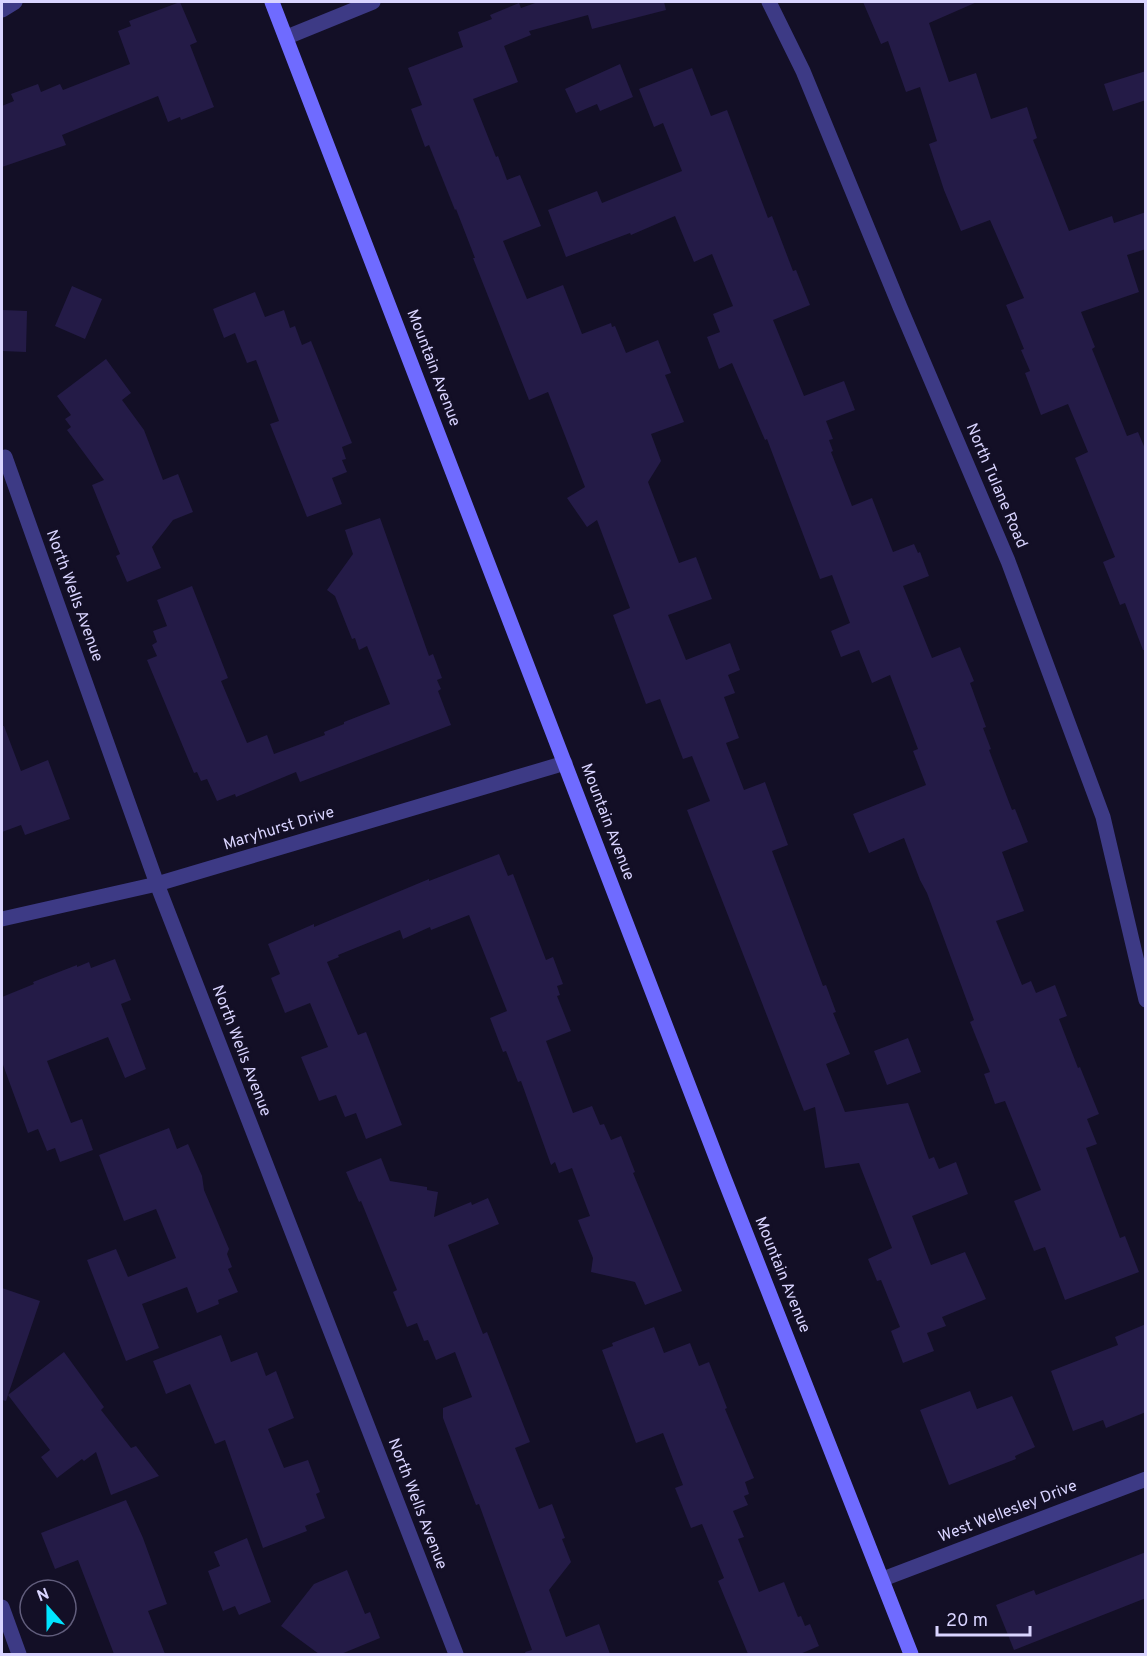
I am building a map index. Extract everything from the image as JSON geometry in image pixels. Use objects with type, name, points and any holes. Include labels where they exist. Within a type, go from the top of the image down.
[{"type":"main road","name":"Mountain Avenue","points":[[272,2],[724,1178],[911,1654]]},
{"type":"street","points":[[2,10],[15,2]]},
{"type":"street","points":[[287,37],[373,2]]},
{"type":"street","name":"North Tulane Road","points":[[769,2],[802,71],[1008,561],[1103,817],[1146,1000]]},
{"type":"street","name":"North Wells Avenue","points":[[3,458],[157,884],[456,1654]]},
{"type":"street","name":"Maryhurst Drive","points":[[2,919],[157,884],[565,763]]},
{"type":"street","name":"West Wellesley Drive","points":[[883,1579],[1146,1479]]},
{"type":"street","points":[[2,1607],[19,1654]]},
{"type":"building","points":[[180,2],[197,42],[190,45],[214,107],[181,120],[180,117],[168,122],[158,96],[62,135],[66,145],[2,167],[2,106],[14,101],[11,94],[38,84],[41,92],[60,84],[63,90],[130,64],[118,31],[131,26],[129,21]]},
{"type":"building","points":[[538,2],[664,2],[666,10],[592,29],[588,15],[529,31],[531,35],[504,46],[518,82],[473,99],[507,180],[520,175],[541,226],[503,241],[527,299],[563,285],[582,334],[611,323],[612,327],[615,326],[626,353],[658,340],[671,373],[665,375],[684,422],[651,434],[661,461],[648,482],[679,563],[696,557],[712,599],[668,615],[686,660],[730,643],[740,670],[728,675],[735,693],[724,697],[739,738],[726,743],[744,790],[765,782],[788,845],[772,851],[823,986],[826,985],[836,1012],[833,1013],[850,1054],[826,1064],[845,1112],[908,1103],[929,1159],[934,1157],[939,1169],[956,1162],[968,1194],[912,1216],[931,1265],[965,1252],[986,1299],[942,1317],[946,1326],[927,1333],[934,1351],[903,1363],[891,1331],[900,1327],[881,1280],[877,1281],[868,1259],[892,1248],[859,1163],[825,1168],[815,1107],[804,1111],[687,810],[710,801],[692,756],[683,759],[660,699],[646,704],[613,615],[630,608],[597,520],[587,527],[567,498],[585,487],[548,392],[529,400],[456,209],[429,145],[425,147],[411,109],[422,105],[408,68],[463,47],[458,32],[492,19],[490,15],[519,3],[521,8]]},
{"type":"building","points":[[863,2],[977,2],[929,23],[949,82],[976,73],[991,119],[1027,107],[1037,138],[1033,140],[1069,231],[1112,216],[1114,223],[1146,212],[1146,249],[1127,255],[1139,292],[1081,312],[1095,347],[1092,349],[1127,436],[1138,432],[1146,451],[1146,650],[1143,650],[1125,603],[1120,605],[1103,562],[1115,557],[1075,458],[1088,452],[1068,404],[1041,415],[1025,373],[1030,371],[1021,350],[1024,349],[1006,305],[1024,298],[990,220],[961,231],[944,190],[929,144],[937,141],[920,87],[906,92],[888,41],[881,44]]},
{"type":"building","points":[[620,64],[633,97],[600,111],[597,104],[576,113],[565,89]]},
{"type":"building","points":[[692,68],[711,116],[727,110],[768,218],[772,216],[793,271],[796,270],[810,305],[773,320],[804,396],[844,381],[855,410],[826,421],[833,439],[829,440],[833,451],[831,452],[852,506],[872,498],[893,552],[914,544],[918,553],[920,552],[929,576],[903,586],[932,658],[960,647],[974,681],[970,683],[986,727],[983,728],[991,749],[989,750],[1012,810],[1015,809],[1028,842],[1002,852],[1024,911],[996,921],[1022,985],[1031,981],[1036,993],[1055,985],[1067,1016],[1059,1019],[1099,1114],[1087,1119],[1097,1144],[1086,1148],[1120,1238],[1125,1236],[1139,1272],[1065,1300],[1045,1247],[1034,1251],[1014,1201],[1041,1190],[1005,1101],[995,1104],[984,1074],[990,1072],[970,1022],[974,1020],[904,838],[869,853],[853,814],[926,785],[913,751],[918,749],[890,675],[872,683],[859,650],[841,657],[831,631],[850,623],[832,575],[820,579],[767,439],[765,440],[732,363],[719,369],[707,337],[720,332],[713,314],[733,306],[712,254],[694,262],[675,216],[631,235],[630,233],[566,257],[548,210],[597,191],[602,203],[682,171],[663,123],[654,127],[639,89]]},
{"type":"building","points":[[1146,71],[1146,100],[1113,111],[1104,84]]},
{"type":"building","points":[[72,286],[102,299],[85,339],[55,326]]},
{"type":"building","points":[[255,292],[265,317],[284,310],[290,328],[295,326],[302,345],[311,341],[352,443],[342,447],[346,459],[342,460],[347,472],[332,478],[342,504],[307,517],[270,424],[279,421],[256,360],[247,363],[235,333],[224,338],[213,309]]},
{"type":"building","points":[[2,310],[27,311],[26,352],[2,351]]},
{"type":"building","points":[[106,359],[131,393],[122,400],[144,430],[163,480],[178,474],[193,512],[173,520],[152,547],[161,568],[127,582],[116,556],[120,554],[92,485],[104,480],[67,430],[71,427],[65,419],[71,415],[57,396]]},
{"type":"building","points":[[380,518],[429,656],[433,654],[442,678],[437,680],[441,689],[438,691],[451,725],[300,782],[296,772],[236,797],[235,794],[217,801],[207,779],[201,781],[197,772],[194,773],[147,660],[157,656],[152,645],[157,642],[153,631],[167,626],[157,600],[192,586],[228,678],[221,681],[247,743],[267,735],[274,754],[325,735],[324,732],[344,722],[390,704],[367,646],[359,650],[355,638],[352,639],[335,596],[327,590],[353,554],[345,530]]},
{"type":"building","points":[[2,726],[4,726],[21,771],[48,760],[70,819],[25,835],[21,825],[2,832]]},
{"type":"building","points":[[499,854],[508,876],[513,874],[546,960],[553,957],[563,984],[557,986],[560,995],[557,996],[571,1031],[546,1041],[573,1113],[592,1106],[600,1125],[604,1124],[611,1140],[621,1136],[635,1172],[633,1173],[682,1291],[645,1305],[635,1282],[591,1272],[593,1258],[578,1220],[590,1216],[572,1168],[559,1173],[555,1162],[551,1165],[521,1081],[518,1082],[506,1051],[503,1052],[490,1018],[507,1011],[469,915],[431,930],[430,927],[403,939],[400,930],[338,955],[339,957],[327,962],[358,1035],[366,1032],[402,1125],[366,1139],[356,1113],[345,1117],[336,1095],[319,1101],[301,1057],[328,1047],[310,1003],[285,1013],[271,978],[280,974],[268,944],[429,879],[429,881]]},
{"type":"building","points":[[115,959],[131,1000],[121,1004],[146,1069],[125,1078],[108,1037],[47,1061],[71,1123],[82,1119],[93,1150],[60,1162],[55,1148],[47,1151],[38,1129],[28,1133],[2,1062],[2,997],[77,965],[77,967],[89,962],[91,968]]},
{"type":"building","points":[[908,1038],[921,1072],[887,1085],[874,1051]]},
{"type":"building","points":[[169,1128],[177,1149],[188,1144],[202,1176],[204,1190],[229,1249],[227,1254],[232,1267],[228,1269],[238,1292],[218,1300],[219,1304],[197,1313],[187,1287],[142,1304],[159,1348],[126,1361],[87,1260],[116,1249],[128,1277],[176,1258],[156,1209],[124,1221],[99,1155]]},
{"type":"building","points":[[381,1158],[390,1181],[427,1187],[427,1190],[438,1192],[434,1217],[471,1202],[472,1205],[488,1198],[499,1224],[448,1245],[483,1334],[487,1332],[530,1442],[515,1448],[539,1509],[552,1504],[565,1538],[562,1539],[571,1562],[549,1590],[566,1637],[599,1624],[610,1654],[526,1654],[525,1652],[532,1650],[479,1504],[476,1505],[443,1418],[443,1408],[472,1397],[455,1352],[436,1360],[428,1340],[424,1341],[417,1323],[407,1327],[393,1292],[397,1290],[361,1201],[359,1202],[346,1172]]},
{"type":"building","points":[[2,1288],[40,1301],[6,1401],[2,1400]]},
{"type":"building","points":[[1146,1324],[1146,1412],[1106,1428],[1103,1420],[1073,1431],[1051,1371],[1118,1345],[1115,1337]]},
{"type":"building","points":[[654,1327],[664,1353],[690,1343],[699,1366],[709,1362],[727,1408],[725,1409],[754,1478],[745,1482],[749,1494],[744,1496],[748,1505],[733,1511],[744,1537],[738,1539],[759,1592],[784,1582],[798,1617],[801,1616],[805,1626],[810,1624],[819,1646],[800,1654],[748,1654],[718,1581],[724,1578],[702,1524],[691,1528],[675,1488],[683,1485],[663,1433],[636,1443],[602,1350],[613,1346],[612,1343]]},
{"type":"building","points":[[221,1335],[231,1362],[257,1352],[266,1376],[276,1371],[294,1418],[268,1429],[284,1468],[308,1460],[320,1492],[316,1494],[325,1518],[305,1526],[307,1531],[263,1548],[225,1440],[215,1444],[190,1384],[166,1394],[153,1361]]},
{"type":"building","points":[[64,1352],[104,1407],[101,1410],[131,1448],[136,1446],[159,1476],[111,1495],[96,1452],[84,1461],[82,1459],[57,1478],[41,1457],[50,1450],[8,1395]]},
{"type":"building","points":[[970,1391],[977,1409],[1012,1396],[1035,1447],[1015,1456],[1016,1459],[949,1485],[920,1410]]},
{"type":"building","points":[[126,1500],[143,1538],[167,1604],[148,1611],[165,1654],[114,1654],[78,1560],[55,1569],[41,1533]]},
{"type":"building","points":[[247,1538],[271,1602],[239,1615],[235,1606],[223,1611],[208,1571],[220,1566],[214,1552]]},
{"type":"building","points":[[1146,1552],[1146,1598],[1014,1650],[996,1605],[1034,1590],[1036,1595]]},
{"type":"building","points":[[347,1570],[365,1614],[370,1612],[380,1638],[341,1654],[319,1654],[281,1626],[314,1584]]}]
